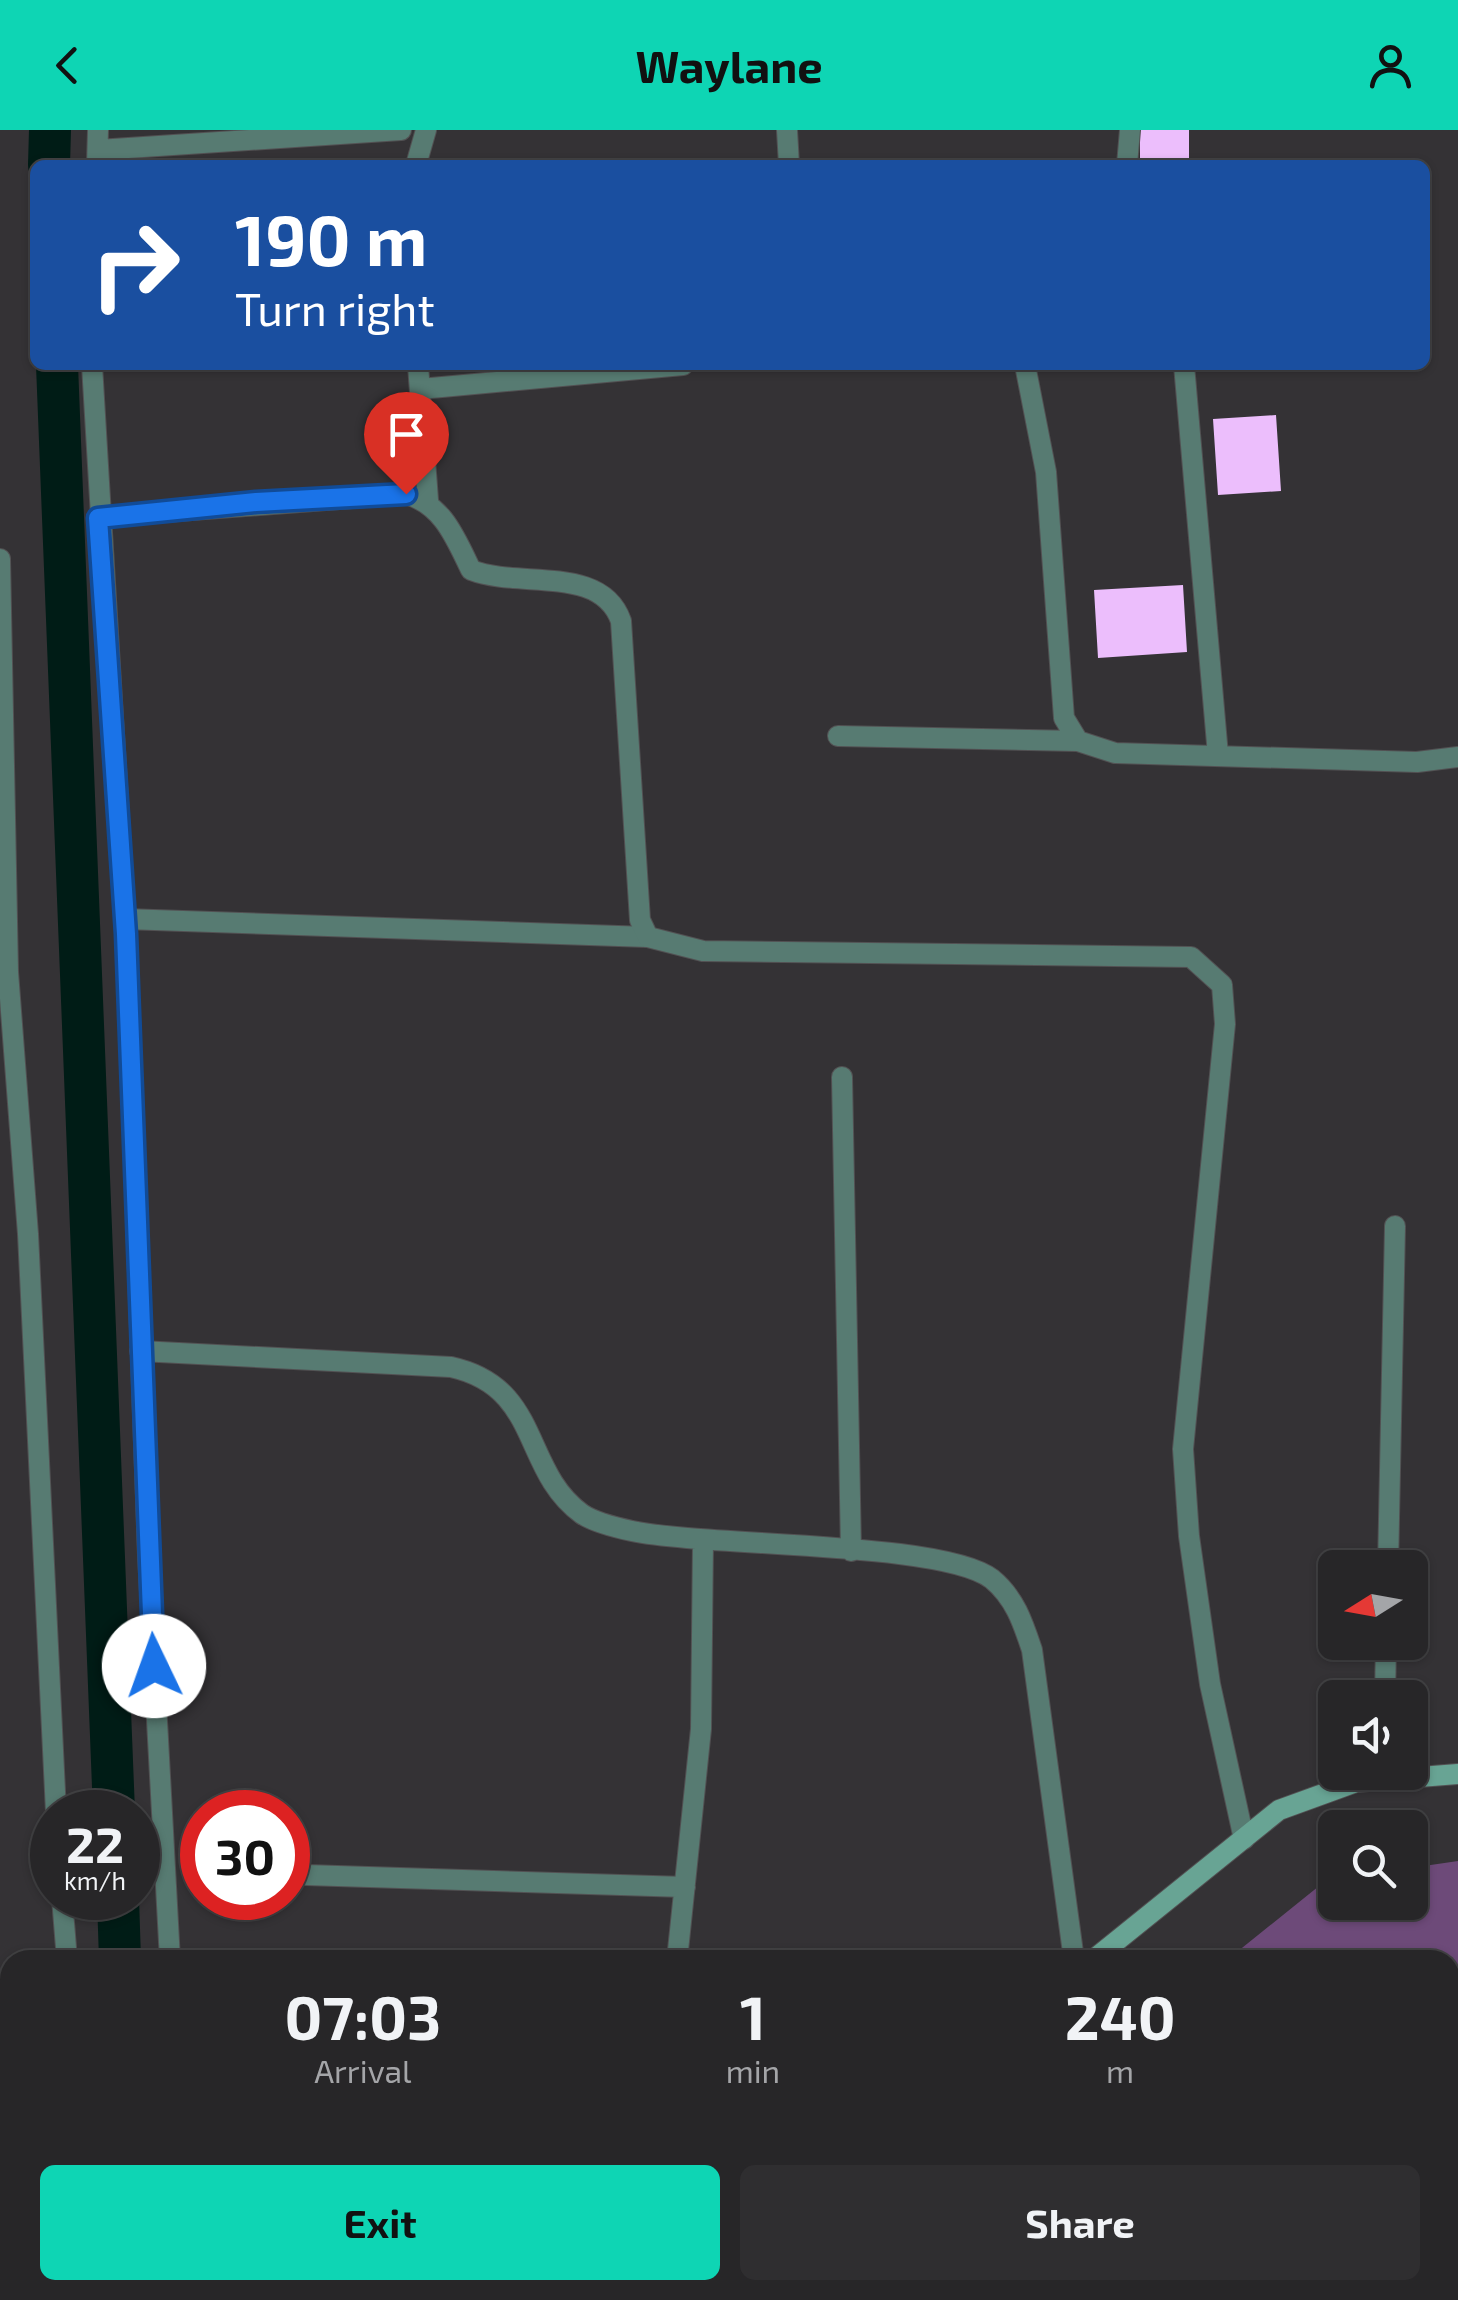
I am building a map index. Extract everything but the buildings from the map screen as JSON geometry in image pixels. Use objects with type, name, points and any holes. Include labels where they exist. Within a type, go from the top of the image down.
[{"type":"main road","points":[[1428,1775],[1458,1774]]},
{"type":"main road","points":[[1105,1950],[1280,1810],[1334,1790]]},
{"type":"street","points":[[98,148],[401,130]]},
{"type":"street","points":[[417,160],[426,130]]},
{"type":"street","points":[[786,130],[789,160]]},
{"type":"street","points":[[1127,160],[1130,130]]},
{"type":"street","points":[[92,370],[98,518],[125,920],[140,1351],[170,1950]]},
{"type":"street","points":[[418,370],[428,500],[448,524],[471,570],[496,580],[574,582],[597,588],[614,604],[622,640],[640,920],[648,937]]},
{"type":"street","points":[[420,389],[628,370]]},
{"type":"street","points":[[1026,370],[1046,472],[1064,718],[1078,742]]},
{"type":"street","points":[[1184,370],[1218,755]]},
{"type":"street","points":[[98,518],[386,493],[428,500]]},
{"type":"street","points":[[1,566],[8,972],[28,1234],[55,1790]]},
{"type":"street","points":[[838,736],[1078,742],[1115,753],[1418,762],[1458,758]]},
{"type":"street","points":[[125,920],[648,937],[703,951],[1190,957],[1222,985],[1224,1024],[1183,1450],[1189,1536],[1210,1684],[1244,1839]]},
{"type":"street","points":[[842,1076],[851,1552]]},
{"type":"street","points":[[1388,1550],[1395,1226]]},
{"type":"street","points":[[140,1351],[452,1367],[480,1373],[506,1392],[558,1485],[582,1514],[627,1530],[950,1564],[990,1577],[1017,1606],[1032,1650],[1073,1950]]},
{"type":"street","points":[[679,1950],[702,1714],[702,1540]]},
{"type":"street","points":[[310,1875],[685,1887]]},
{"type":"street","points":[[64,1920],[66,1950]]},
{"type":"shaded area","points":[[1458,1861],[1458,1950],[1239,1950],[1318,1887],[1318,1920],[1428,1920],[1428,1865]]},
{"type":"waterway","points":[[49,160],[50,130]]},
{"type":"waterway","points":[[57,370],[113,1790]]},
{"type":"waterway","points":[[119,1920],[120,1950]]},
{"type":"route","points":[[154,1666],[126,934],[98,518],[256,502],[406,494]]}]
